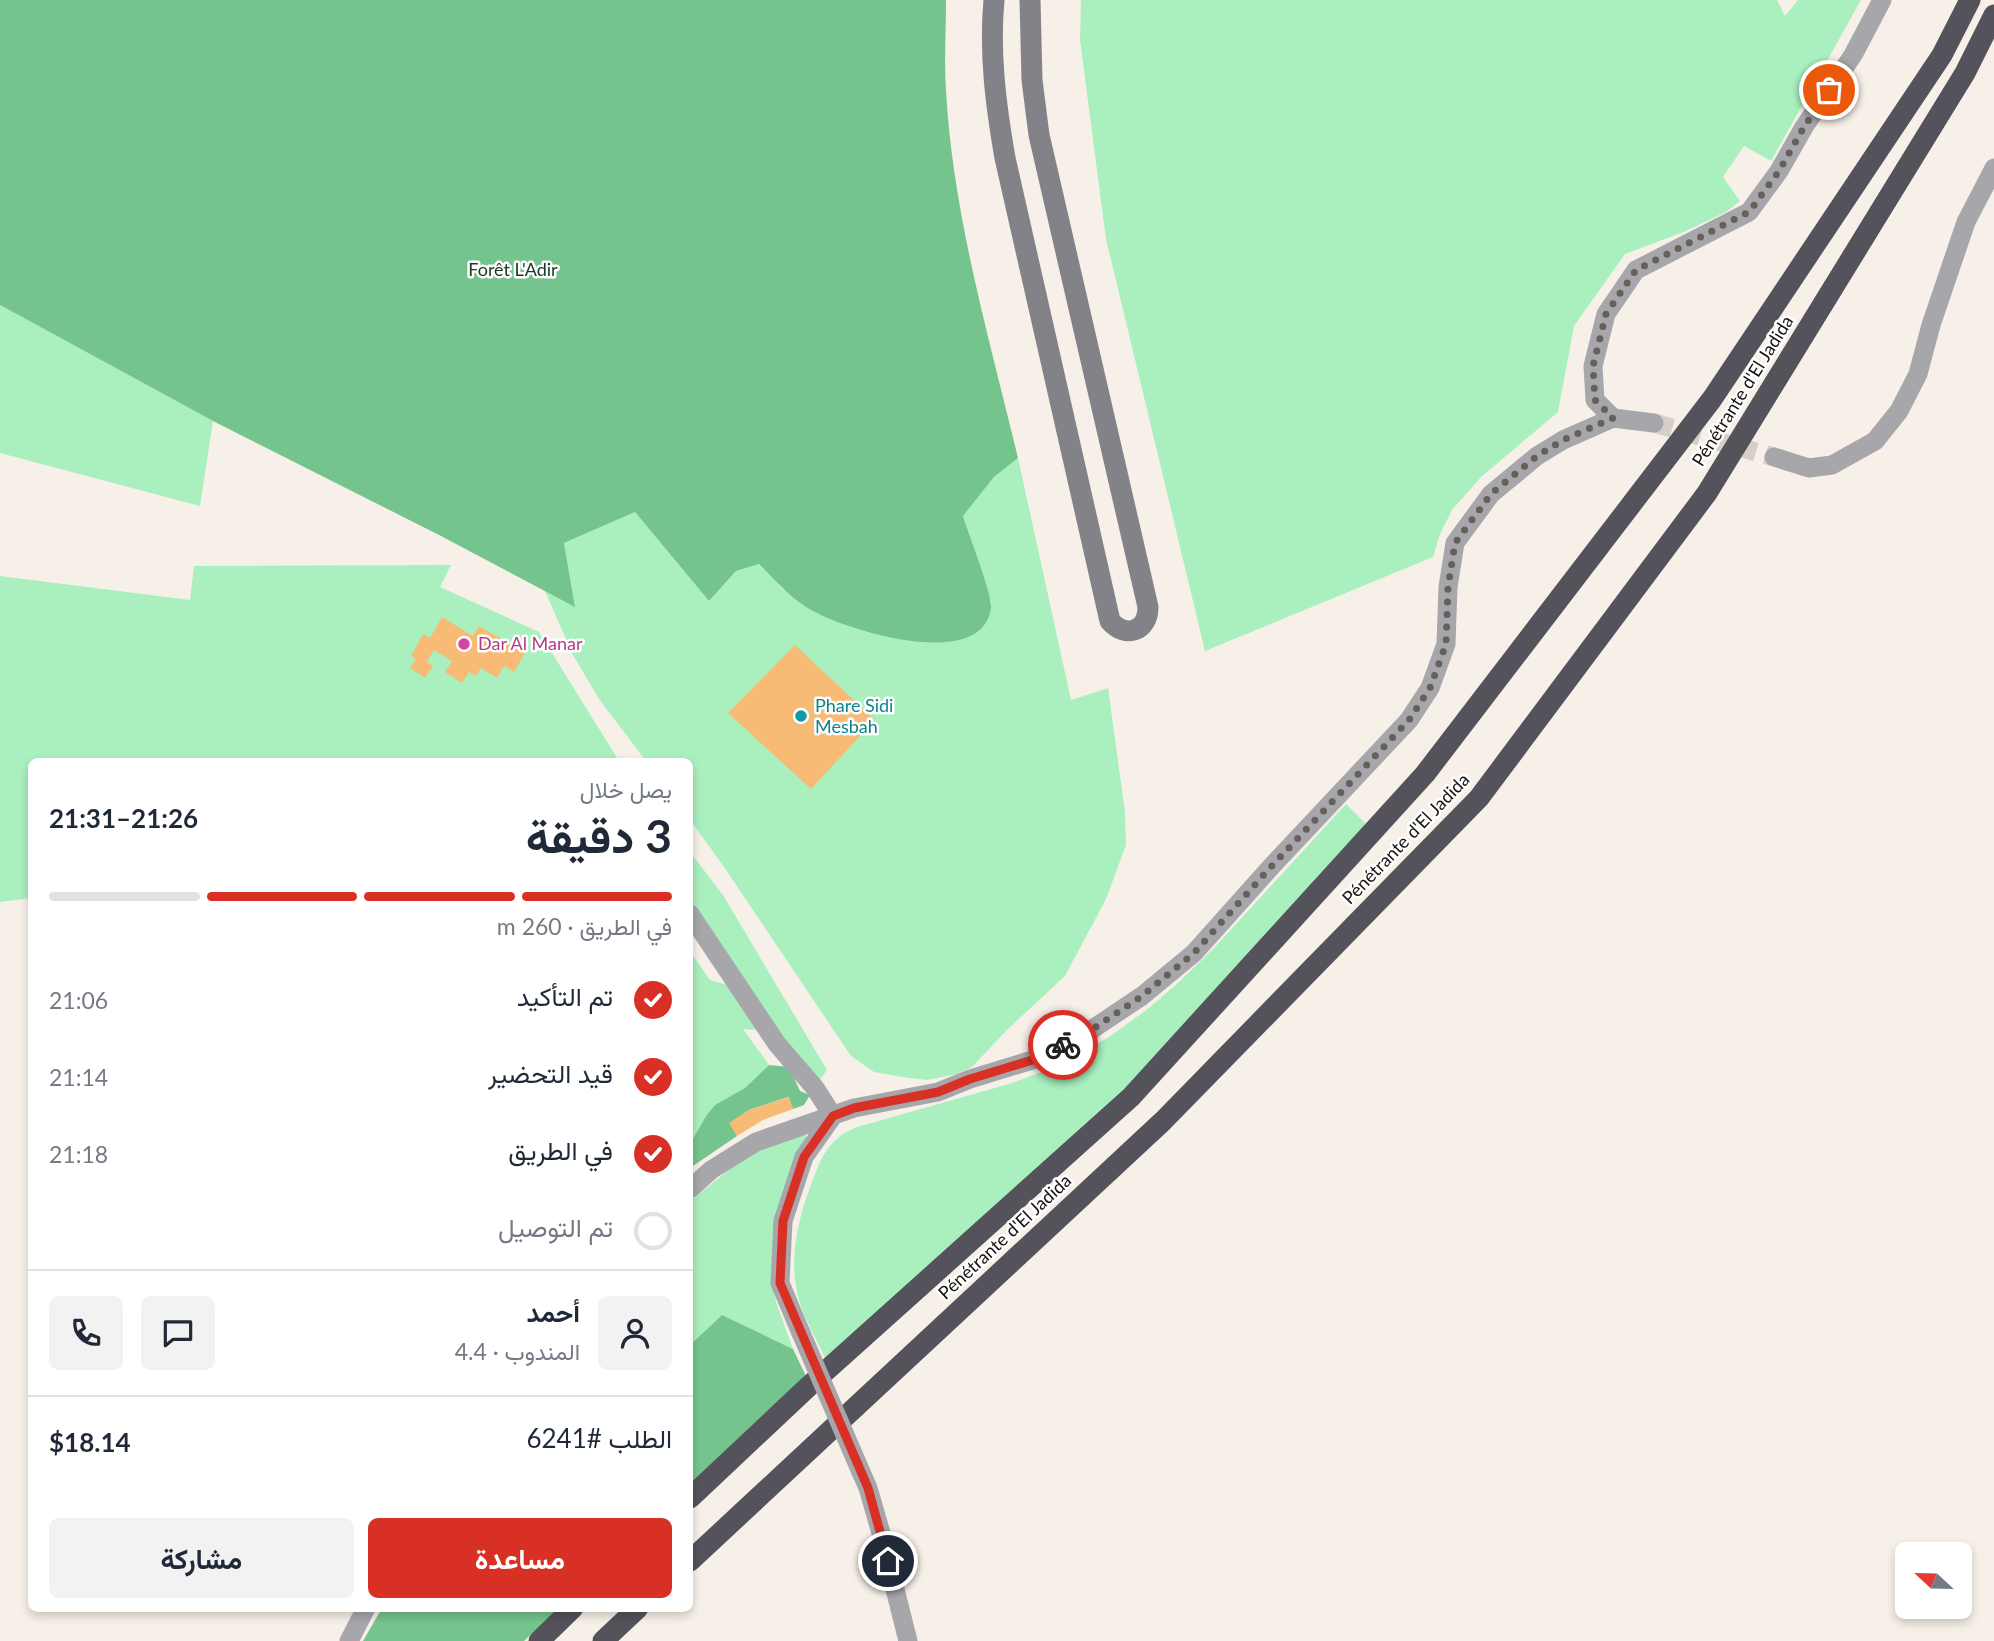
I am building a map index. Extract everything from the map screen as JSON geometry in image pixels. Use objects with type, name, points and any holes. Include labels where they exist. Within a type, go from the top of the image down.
[{"type":"highway","name":"Pénétrante d'El Jadida","points":[[693,1496],[809,1386],[1131,1097],[1426,774],[1712,399],[1942,55],[1970,0]]},
{"type":"highway","name":"Pénétrante d'El Jadida","points":[[693,1558],[1163,1121],[1479,798],[1707,494],[1965,73],[1994,15]]},
{"type":"highway","points":[[539,1641],[569,1612]]},
{"type":"highway","points":[[603,1641],[634,1612]]},
{"type":"street","points":[[994,0],[993,59],[1004,158],[1110,621],[1125,632],[1135,631],[1143,625],[1148,616],[1148,607],[1039,135],[1032,79],[1030,0]]},
{"type":"street","points":[[1613,418],[1595,400],[1593,378],[1593,366],[1606,314],[1636,270],[1749,212],[1779,171],[1804,127],[1853,54],[1882,0]]},
{"type":"street","points":[[1774,457],[1809,468],[1832,465],[1875,441],[1899,411],[1918,374],[1931,325],[1966,222],[1994,168]]},
{"type":"street","points":[[693,1186],[711,1170],[756,1142],[854,1108],[938,1092],[970,1079],[1039,1058],[1091,1030],[1142,996],[1194,953],[1409,720],[1430,688],[1446,644],[1448,587],[1455,543],[1491,494],[1537,456],[1563,440],[1613,418],[1654,424]]},
{"type":"street","points":[[693,918],[778,1044],[815,1088],[833,1116]]},
{"type":"street","points":[[833,1116],[804,1157],[783,1221],[780,1283],[868,1488],[908,1641]]},
{"type":"street","points":[[349,1641],[364,1612]]},
{"type":"green space","name":"Forêt L'Adir","points":[[0,0],[946,0],[946,91],[956,184],[974,276],[1018,458],[994,477],[963,516],[991,601],[991,608],[982,628],[964,639],[939,642],[911,641],[853,627],[804,606],[759,564],[736,571],[709,601],[635,512],[564,543],[575,607],[213,421],[0,305]]},
{"type":"green space","points":[[1081,0],[1777,0],[1785,16],[1798,0],[1861,0],[1771,161],[1744,146],[1723,177],[1740,201],[1726,212],[1686,231],[1625,254],[1574,326],[1558,412],[1481,477],[1452,510],[1440,534],[1433,557],[1205,651],[1106,239],[1080,40]]},
{"type":"green space","points":[[0,305],[213,421],[200,506],[0,453]]},
{"type":"green space","points":[[1018,458],[1071,700],[1108,688],[1125,812],[1126,845],[1106,899],[1065,976],[972,1067],[957,1074],[927,1080],[902,1077],[874,1072],[851,1056],[693,824],[693,758],[644,758],[599,699],[573,655],[545,591],[575,606],[564,543],[635,512],[709,601],[736,571],[759,564],[784,590],[992,605],[963,516],[994,477]]},
{"type":"green space","points":[[451,565],[440,587],[539,632],[617,758],[28,758],[28,898],[0,902],[0,576],[190,600],[194,566]]},
{"type":"green space","points":[[1346,804],[1367,825],[1121,1093],[826,1360],[801,1306],[794,1274],[794,1257],[808,1194],[820,1162],[833,1142],[857,1127],[1009,1084],[1058,1066],[1109,1037],[1149,1008],[1215,947]]},
{"type":"green space","points":[[693,856],[723,895],[827,1070],[819,1081],[790,1051],[693,907]]},
{"type":"green space","points":[[693,955],[710,980],[728,985],[758,1030],[743,1029],[769,1065],[745,1088],[706,1116],[693,1139]]},
{"type":"green space","points":[[769,1065],[789,1067],[800,1091],[810,1095],[804,1105],[793,1109],[788,1097],[749,1110],[730,1123],[737,1136],[693,1166],[693,1139],[706,1116],[715,1105],[745,1088]]},
{"type":"green space","points":[[806,1135],[772,1271],[776,1302],[793,1349],[722,1315],[693,1342],[693,1199],[739,1162],[770,1143]]},
{"type":"green space","points":[[722,1315],[793,1349],[806,1376],[693,1482],[693,1342]]},
{"type":"green space","points":[[380,1612],[555,1612],[524,1641],[363,1641]]},
{"type":"building","name":"Dar Al Manar","points":[[442,617],[473,636],[479,626],[525,653],[514,672],[504,666],[497,678],[481,668],[476,676],[469,672],[462,683],[445,672],[452,661],[434,650],[427,662],[433,666],[425,678],[410,668],[416,659],[411,656],[423,634],[430,638]]},
{"type":"building","name":"Phare Sidi Mesbah","points":[[795,645],[875,720],[811,789],[728,713]]},
{"type":"building","points":[[789,1097],[793,1109],[763,1120],[737,1136],[729,1123],[749,1110]]},
{"type":"tunnel","points":[[1654,423],[1774,457]]},
{"type":"way so far","points":[[1063,1045],[1142,996],[1194,953],[1409,720],[1430,688],[1446,644],[1448,587],[1455,543],[1491,494],[1537,456],[1563,440],[1613,418],[1595,400],[1593,366],[1606,314],[1636,270],[1749,212],[1779,171],[1829,90]]},
{"type":"place","name":"Dar Al Manar","points":[[464,644]]},
{"type":"place","name":"Phare Sidi Mesbah","points":[[801,716]]},
{"type":"route","points":[[888,1561],[868,1488],[780,1283],[783,1221],[804,1157],[833,1116],[854,1108],[938,1092],[970,1079],[1039,1058],[1063,1045]]}]
